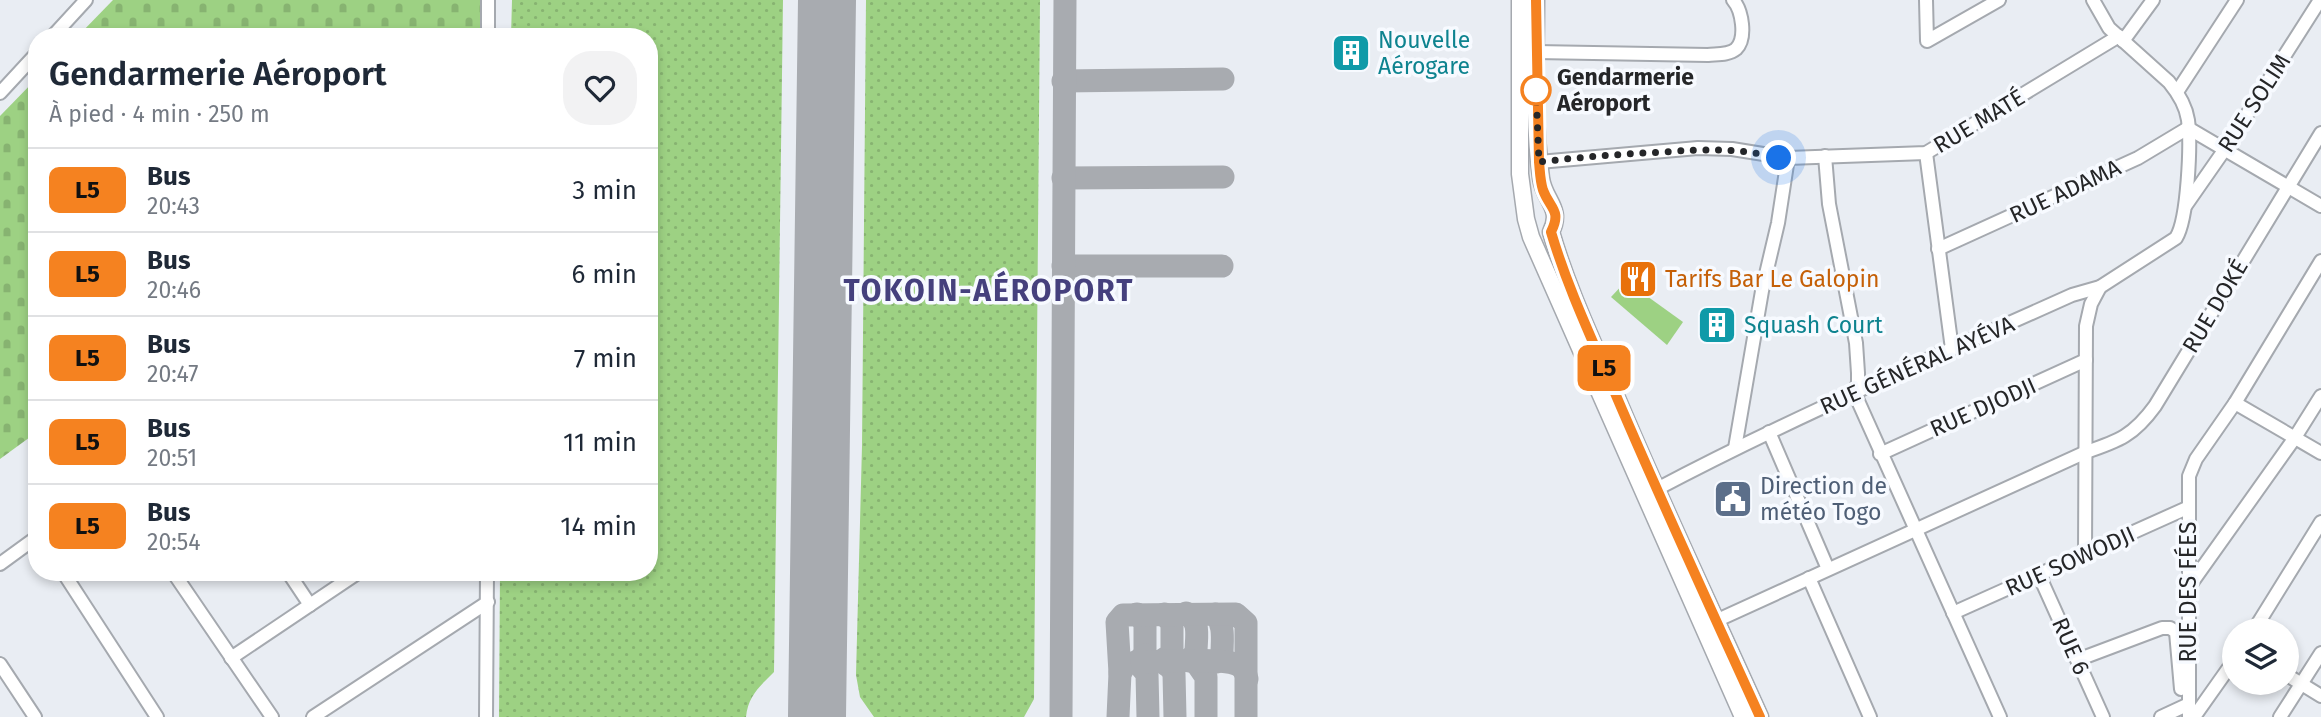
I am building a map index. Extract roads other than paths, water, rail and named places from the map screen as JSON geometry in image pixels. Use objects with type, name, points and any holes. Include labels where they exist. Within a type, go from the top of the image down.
[{"type":"main road","points":[[1520,0],[1520,174],[1531,237],[1710,624],[1760,717]]},
{"type":"main road","points":[[1536,0],[1539,162],[1542,187],[1555,209],[1555,224],[1551,232],[1570,292],[1656,490],[1710,624],[1743,717]]},
{"type":"street","points":[[60,28],[86,0]]},
{"type":"street","points":[[488,0],[488,28]]},
{"type":"street","points":[[1536,52],[1708,55],[1729,53],[1736,49],[1741,40],[1739,9],[1733,0]]},
{"type":"street","points":[[1926,0],[1927,41],[1999,0]]},
{"type":"street","points":[[2093,0],[2105,23],[2160,72],[2177,92],[2186,113],[2188,128],[2186,205]]},
{"type":"street","points":[[2121,38],[2153,0]]},
{"type":"street","points":[[2177,92],[2237,0]]},
{"type":"street","name":"RUE SOLIM","points":[[2186,205],[2319,2]]},
{"type":"street","name":"RUE MATÉ","points":[[1539,162],[1698,148],[1732,149],[1788,158],[1926,153],[2121,38]]},
{"type":"street","points":[[0,93],[28,63]]},
{"type":"street","points":[[2188,128],[2321,206]]},
{"type":"street","name":"RUE ADAMA","points":[[1938,249],[2138,158],[2188,128]]},
{"type":"street","name":"RUE DOKÉ","points":[[1710,624],[2085,452],[2125,438],[2145,419],[2321,133]]},
{"type":"street","points":[[1926,153],[1952,349]]},
{"type":"street","points":[[1825,156],[1829,204],[1856,343],[1858,383],[1854,392],[2000,717]]},
{"type":"street","points":[[1735,448],[1788,158]]},
{"type":"street","name":"RUE GÉNÉRAL AYÉVA","points":[[1656,490],[1735,448],[1854,392],[2072,295],[2100,287],[2176,238],[2182,229],[2186,205]]},
{"type":"street","points":[[2321,261],[2235,403],[2321,453]]},
{"type":"street","points":[[2085,554],[2088,314],[2100,287]]},
{"type":"street","name":"RUE DJODJI","points":[[1880,454],[2086,360]]},
{"type":"street","points":[[2188,589],[2294,439],[2321,396]]},
{"type":"street","name":"RUE DES FÉES","points":[[2188,711],[2188,486],[2192,467],[2235,403]]},
{"type":"street","points":[[1769,432],[1828,569]]},
{"type":"street","name":"RUE SOWODJI","points":[[1953,613],[2187,508]]},
{"type":"street","points":[[2261,618],[2321,522]]},
{"type":"street","points":[[0,564],[28,544]]},
{"type":"street","name":"RUE 6","points":[[2039,575],[2103,717]]},
{"type":"street","points":[[1809,578],[1870,717]]},
{"type":"street","points":[[69,581],[158,717]]},
{"type":"street","points":[[179,581],[272,717]]},
{"type":"street","points":[[294,581],[310,605]]},
{"type":"street","points":[[231,658],[346,581]]},
{"type":"street","points":[[486,717],[487,581]]},
{"type":"street","points":[[313,717],[488,602]]},
{"type":"street","points":[[2077,660],[2162,628],[2174,629],[2188,711]]},
{"type":"street","points":[[2280,717],[2321,653]]},
{"type":"street","points":[[0,664],[5,685],[35,717]]},
{"type":"street","points":[[2161,717],[2188,711],[2222,673]]},
{"type":"street","points":[[2301,685],[2321,696]]},
{"type":"place","name":"Nouvelle Aérogare","points":[[1351,53]]},
{"type":"place","name":"Gendarmerie Aéroport","points":[[1536,90]]},
{"type":"place","name":"Tarifs Bar Le Galopin","points":[[1638,279]]},
{"type":"place","name":"Squash Court","points":[[1717,325]]},
{"type":"place","name":"Direction de météo Togo","points":[[1733,499]]},
{"type":"district","name":"TOKOIN-AÉROPORT","points":[[989,291]]}]
